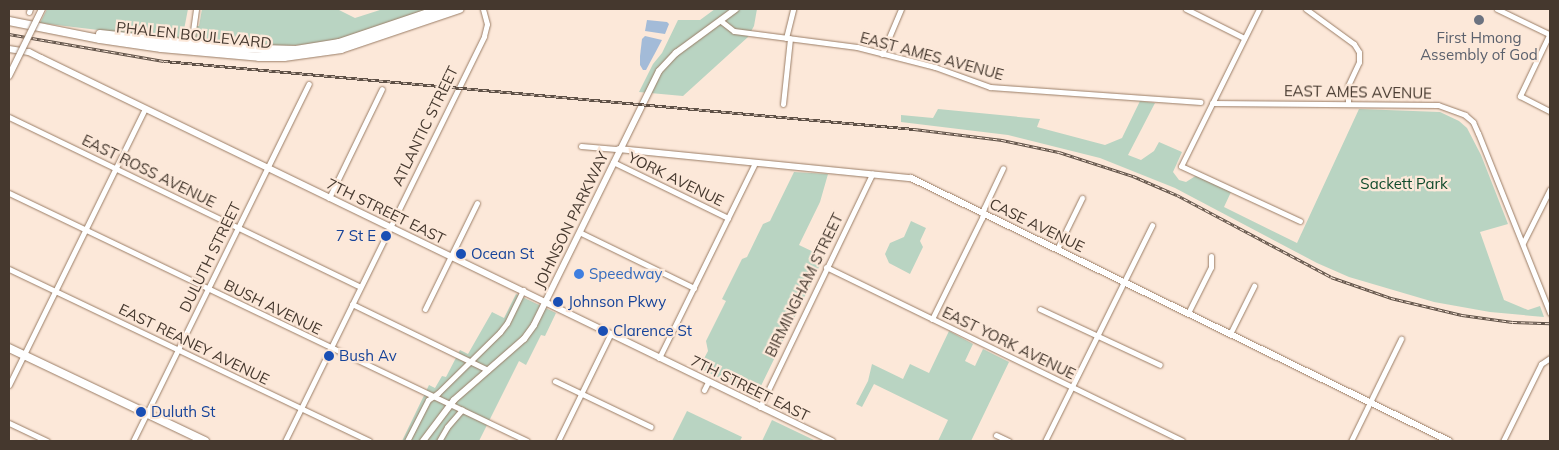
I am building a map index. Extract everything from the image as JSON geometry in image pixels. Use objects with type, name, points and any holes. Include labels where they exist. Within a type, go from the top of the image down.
[{"type":"main road","name":"PHALEN BOULEVARD","points":[[9,21],[100,39],[191,47],[256,50],[304,49],[339,43],[440,9]]},
{"type":"main road","name":"PHALEN BOULEVARD","points":[[191,47],[259,57],[312,55],[359,43],[459,9]]},
{"type":"main road","points":[[9,348],[204,441]]},
{"type":"street","points":[[9,76],[42,9]]},
{"type":"street","points":[[191,47],[196,9]]},
{"type":"street","name":"ATLANTIC STREET","points":[[285,441],[485,32],[486,24],[483,9]]},
{"type":"street","name":"JOHNSON PARKWAY","points":[[423,441],[450,404],[529,332],[659,71],[676,53],[736,9]]},
{"type":"street","points":[[783,104],[788,38],[793,9]]},
{"type":"street","points":[[882,54],[901,9]]},
{"type":"street","points":[[1186,9],[1244,38]]},
{"type":"street","points":[[1258,9],[1181,166],[1300,221]]},
{"type":"street","points":[[1306,9],[1354,44],[1359,52],[1359,62],[1348,86],[1348,103]]},
{"type":"street","points":[[1497,9],[1550,34],[1520,96],[1550,110]]},
{"type":"street","name":"EAST AMES AVENUE","points":[[721,21],[734,31],[857,47],[935,67],[990,87],[1200,102]]},
{"type":"street","name":"7TH STREET EAST","points":[[9,48],[29,52],[832,441]]},
{"type":"street","name":"DULUTH STREET","points":[[133,441],[309,84]]},
{"type":"street","points":[[329,198],[382,89]]},
{"type":"street","name":"EAST AMES AVENUE","points":[[1212,103],[1438,105],[1465,115],[1473,122],[1478,133],[1550,311]]},
{"type":"street","points":[[9,385],[144,109]]},
{"type":"street","name":"EAST ROSS AVENUE","points":[[9,117],[360,287]]},
{"type":"street","name":"CASE AVENUE","points":[[581,146],[911,178],[1449,441]]},
{"type":"street","name":"YORK AVENUE","points":[[613,162],[728,218]]},
{"type":"street","points":[[659,358],[755,163]]},
{"type":"street","points":[[932,319],[1003,168]]},
{"type":"street","name":"BIRMINGHAM STREET","points":[[760,407],[872,174]]},
{"type":"street","points":[[1523,243],[1550,189]]},
{"type":"street","name":"BUSH AVENUE","points":[[9,193],[527,441]]},
{"type":"street","points":[[1057,250],[1082,198]]},
{"type":"street","points":[[425,309],[477,204]]},
{"type":"street","points":[[1045,441],[1152,225]]},
{"type":"street","points":[[579,232],[694,288]]},
{"type":"street","points":[[1188,314],[1211,267],[1211,256]]},
{"type":"street","name":"EAST YORK AVENUE","points":[[826,267],[1182,441]]},
{"type":"street","name":"EAST REANEY AVENUE","points":[[9,269],[369,441]]},
{"type":"street","points":[[1230,334],[1254,286]]},
{"type":"street","name":"JOHNSON PARKWAY","points":[[407,441],[428,400],[507,323],[523,290]]},
{"type":"street","points":[[352,304],[488,370]]},
{"type":"street","points":[[1040,309],[1160,365]]},
{"type":"street","points":[[558,441],[611,333]]},
{"type":"street","points":[[1351,441],[1401,339]]},
{"type":"street","points":[[1503,441],[1541,364],[1550,358]]},
{"type":"street","points":[[555,381],[651,428]]},
{"type":"street","points":[[704,390],[708,382]]},
{"type":"street","points":[[439,441],[447,427],[462,410]]},
{"type":"street","points":[[9,423],[47,441]]},
{"type":"street","points":[[996,435],[1009,441]]},
{"type":"green space","points":[[47,9],[188,9],[182,40],[40,23]]},
{"type":"green space","points":[[202,9],[337,9],[355,18],[383,9],[429,9],[353,35],[323,43],[265,48],[197,41],[195,36],[196,26],[199,26]]},
{"type":"green space","points":[[715,9],[757,9],[754,26],[748,37],[683,96],[639,92],[653,64],[662,53],[678,20],[700,20]]},
{"type":"green space","name":"Sackett Park","points":[[1140,101],[1155,103],[1128,155],[1141,160],[1154,151],[1159,142],[1182,152],[1173,172],[1179,180],[1186,182],[1197,175],[1231,192],[1224,207],[1297,243],[1359,109],[1440,112],[1459,121],[1467,128],[1481,155],[1508,224],[1480,232],[1504,300],[1528,310],[1540,306],[1544,317],[1490,312],[1434,302],[1349,277],[1317,263],[1175,188],[1100,158],[1008,135],[901,122],[901,115],[933,118],[938,109],[1040,119],[1037,127],[1105,145],[1122,138]]},
{"type":"green space","points":[[794,172],[828,174],[820,202],[799,245],[824,257],[756,396],[699,368],[708,351],[706,341],[726,301],[722,299],[742,259],[747,257],[763,224],[770,221]]},
{"type":"green space","points":[[911,221],[926,228],[920,241],[923,247],[910,274],[889,263],[885,254],[890,243],[904,237]]},
{"type":"green space","points":[[516,294],[556,313],[545,336],[541,335],[526,365],[519,361],[479,441],[402,441],[429,385],[435,388],[442,376],[446,377],[460,350],[468,354],[492,312],[504,318]]},
{"type":"green space","points":[[949,331],[973,344],[965,361],[975,366],[983,349],[1009,362],[971,441],[938,441],[948,420],[874,384],[862,407],[856,404],[868,381],[872,364],[903,379],[910,364],[929,373]]},
{"type":"green space","points":[[687,411],[742,437],[740,441],[672,441]]},
{"type":"green space","points":[[772,420],[816,441],[762,441]]},
{"type":"water","points":[[647,20],[667,22],[669,24],[665,34],[645,31]]},
{"type":"water","points":[[645,36],[662,40],[646,70],[643,70],[640,65],[640,56],[642,39]]},
{"type":"railway","points":[[9,34],[164,61],[914,129],[1002,140],[1059,152],[1133,176],[1177,195],[1331,277],[1391,298],[1462,315],[1513,322],[1550,323]]},
{"type":"place","name":"First Hmong Assembly of God","points":[[1479,20]]},
{"type":"place","name":"7 St E","points":[[386,236]]},
{"type":"place","name":"Ocean St","points":[[461,254]]},
{"type":"place","name":"Speedway","points":[[579,274]]},
{"type":"place","name":"Johnson Pkwy","points":[[558,302]]},
{"type":"place","name":"Clarence St","points":[[603,331]]},
{"type":"place","name":"Bush Av","points":[[329,356]]},
{"type":"place","name":"Duluth St","points":[[141,412]]}]
